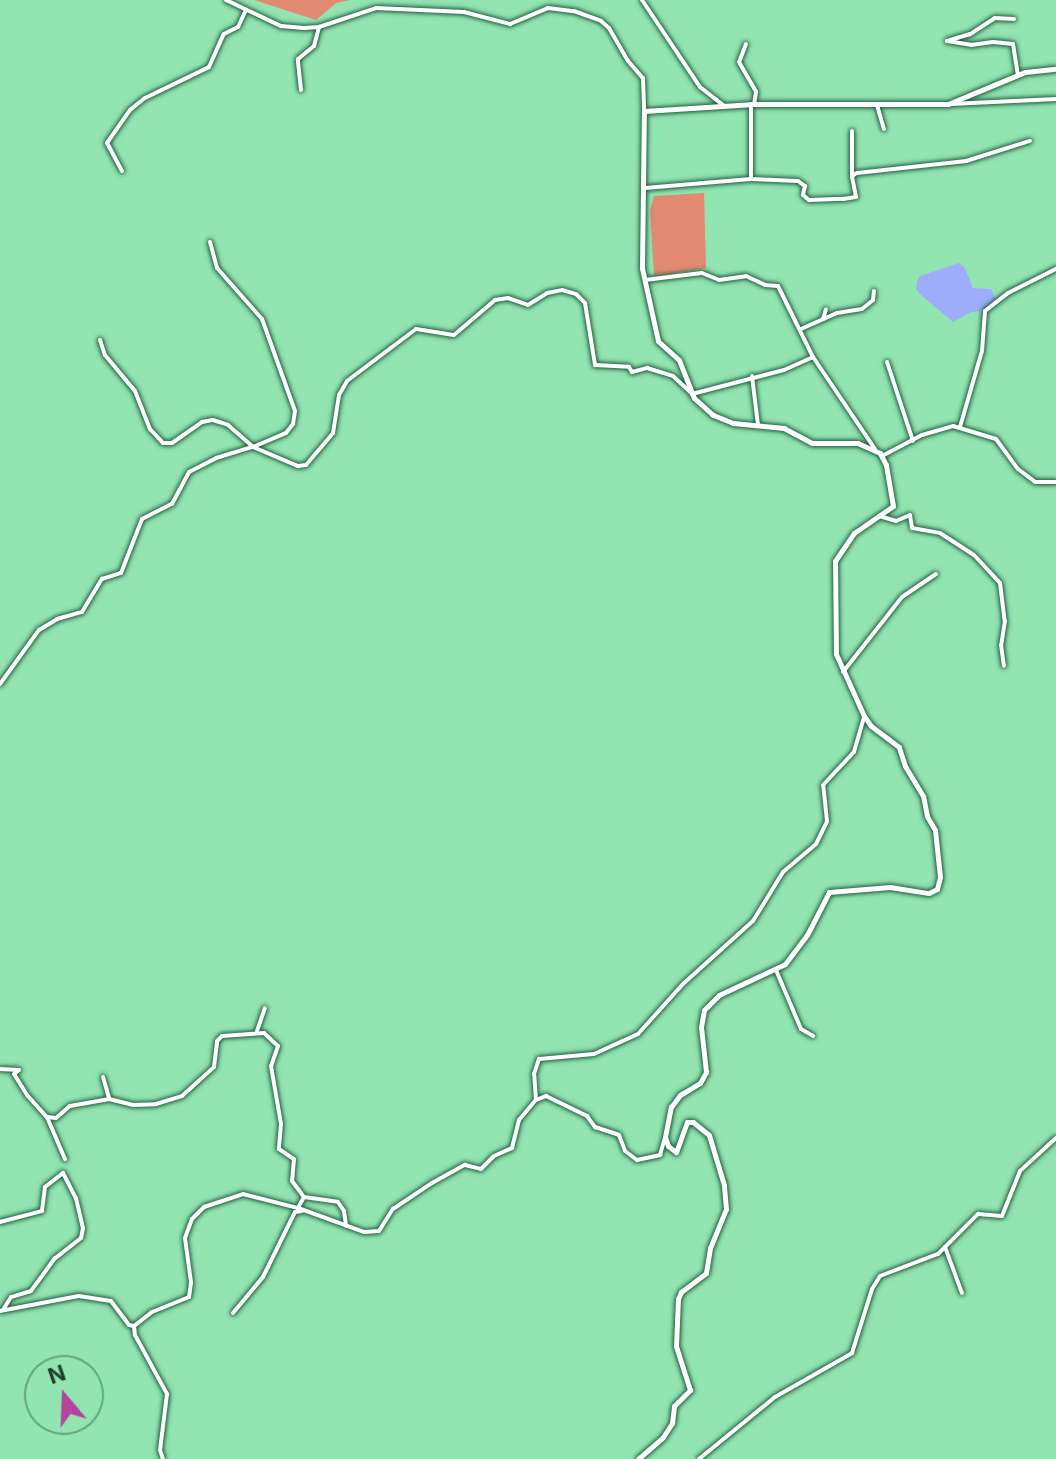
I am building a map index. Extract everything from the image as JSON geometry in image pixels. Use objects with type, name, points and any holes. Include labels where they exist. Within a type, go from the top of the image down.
[{"type":"street","points":[[226,0],[285,27],[319,27],[376,8],[464,12],[510,24],[548,8],[574,11],[609,28],[629,63],[643,78],[645,188],[640,253],[658,341],[679,360],[692,394]]},
{"type":"street","points":[[642,0],[700,87],[726,106]]},
{"type":"street","points":[[122,171],[107,143],[130,110],[145,98],[209,67],[224,34],[238,27],[246,10]]},
{"type":"street","points":[[1014,19],[995,18],[970,34],[947,41],[971,45],[991,42],[1013,44],[1018,75]]},
{"type":"street","points":[[301,90],[298,59],[314,46],[319,27]]},
{"type":"street","points":[[746,44],[739,62],[756,92],[752,104],[751,179]]},
{"type":"street","points":[[948,104],[1018,75],[1056,69]]},
{"type":"street","points":[[644,111],[752,104],[876,103],[894,106],[1056,99]]},
{"type":"street","points":[[876,103],[884,129]]},
{"type":"street","points":[[645,188],[751,179],[800,181],[805,186],[803,195],[809,200],[856,197],[852,176],[852,131]]},
{"type":"street","points":[[852,176],[966,161],[1030,141]]},
{"type":"street","points":[[0,684],[39,630],[57,619],[82,612],[102,579],[121,573],[141,520],[175,501],[189,472],[216,458],[286,433],[293,424],[295,411],[261,317],[217,268],[210,242]]},
{"type":"street","points":[[960,427],[982,351],[985,311],[1008,293],[1056,269]]},
{"type":"street","points":[[134,1326],[152,1312],[189,1297],[191,1282],[185,1238],[192,1219],[204,1207],[243,1194],[298,1208],[364,1232],[379,1231],[393,1209],[432,1183],[465,1165],[481,1169],[494,1156],[512,1148],[519,1120],[536,1100],[546,1096],[587,1116],[595,1127],[616,1133],[625,1151],[637,1160],[660,1155],[671,1107],[680,1095],[700,1083],[706,1072],[701,1020],[705,1007],[719,995],[785,964],[805,938],[829,892],[890,887],[929,893],[939,885],[937,841],[923,796],[905,766],[899,747],[864,716],[836,654],[835,561],[844,544],[891,510],[894,502],[882,456],[813,357],[778,286],[765,285],[747,276],[719,280],[702,273],[645,280]]},
{"type":"street","points":[[100,340],[105,355],[135,391],[148,426],[161,441],[172,443],[202,422],[217,420],[253,447],[297,466],[305,465],[333,433],[339,395],[347,381],[409,333],[427,329],[454,335],[495,300],[508,298],[528,305],[547,293],[559,290],[576,294],[585,303],[595,365],[629,367],[632,372],[647,368],[671,375],[713,415],[784,428],[809,443],[853,442],[875,449]]},
{"type":"street","points":[[801,329],[823,322],[837,313],[862,309],[873,300],[874,291]]},
{"type":"street","points":[[823,322],[826,309]]},
{"type":"street","points":[[692,394],[784,370],[813,357]]},
{"type":"street","points":[[887,362],[913,441]]},
{"type":"street","points":[[752,376],[758,425]]},
{"type":"street","points":[[882,456],[943,427],[960,427],[996,439],[1018,469],[1035,482],[1056,482]]},
{"type":"street","points":[[879,516],[896,521],[910,515],[912,528],[940,533],[974,555],[1000,583],[1005,621],[1001,645],[1004,666]]},
{"type":"street","points":[[843,672],[902,597],[936,574]]},
{"type":"street","points":[[536,1100],[534,1074],[539,1059],[594,1054],[638,1034],[683,984],[755,918],[783,872],[816,844],[827,821],[823,785],[854,752],[864,716]]},
{"type":"street","points":[[776,970],[801,1029],[813,1036]]},
{"type":"street","points":[[257,1031],[265,1008]]},
{"type":"street","points":[[47,1117],[57,1118],[70,1106],[110,1100],[156,1104],[182,1096],[214,1067],[219,1038],[257,1031],[270,1036],[278,1045],[271,1066],[280,1122],[279,1149],[294,1159],[292,1181],[304,1197],[338,1202],[344,1211],[346,1226]]},
{"type":"street","points":[[0,1069],[19,1070],[14,1074],[47,1117],[65,1159]]},
{"type":"street","points":[[103,1077],[110,1100]]},
{"type":"street","points":[[638,1459],[663,1437],[672,1423],[674,1406],[690,1390],[676,1346],[678,1299],[681,1292],[706,1273],[710,1248],[726,1209],[724,1185],[709,1135],[693,1122],[687,1122],[676,1152],[668,1146],[665,1137]]},
{"type":"street","points":[[699,1459],[775,1397],[853,1352],[872,1289],[880,1276],[938,1254],[978,1214],[1003,1216],[1020,1171],[1056,1138]]},
{"type":"street","points":[[0,1222],[41,1212],[45,1187],[61,1173],[70,1182],[83,1228],[78,1241],[55,1258],[31,1291],[11,1297],[1,1310]]},
{"type":"street","points":[[298,1208],[304,1197]]},
{"type":"street","points":[[233,1313],[263,1277],[295,1212],[312,1213]]},
{"type":"street","points":[[945,1247],[962,1293]]},
{"type":"street","points":[[1,1310],[79,1296],[113,1302],[129,1325],[134,1326]]},
{"type":"street","points":[[134,1326],[135,1335],[167,1394],[160,1450],[163,1459]]},
{"type":"shaded area","points":[[254,0],[350,0],[336,3],[316,20]]},
{"type":"shaded area","points":[[704,193],[706,268],[654,276],[650,211],[654,196]]},
{"type":"water","points":[[959,263],[965,268],[973,288],[991,289],[996,300],[984,311],[971,312],[953,322],[916,289],[920,276]]}]
